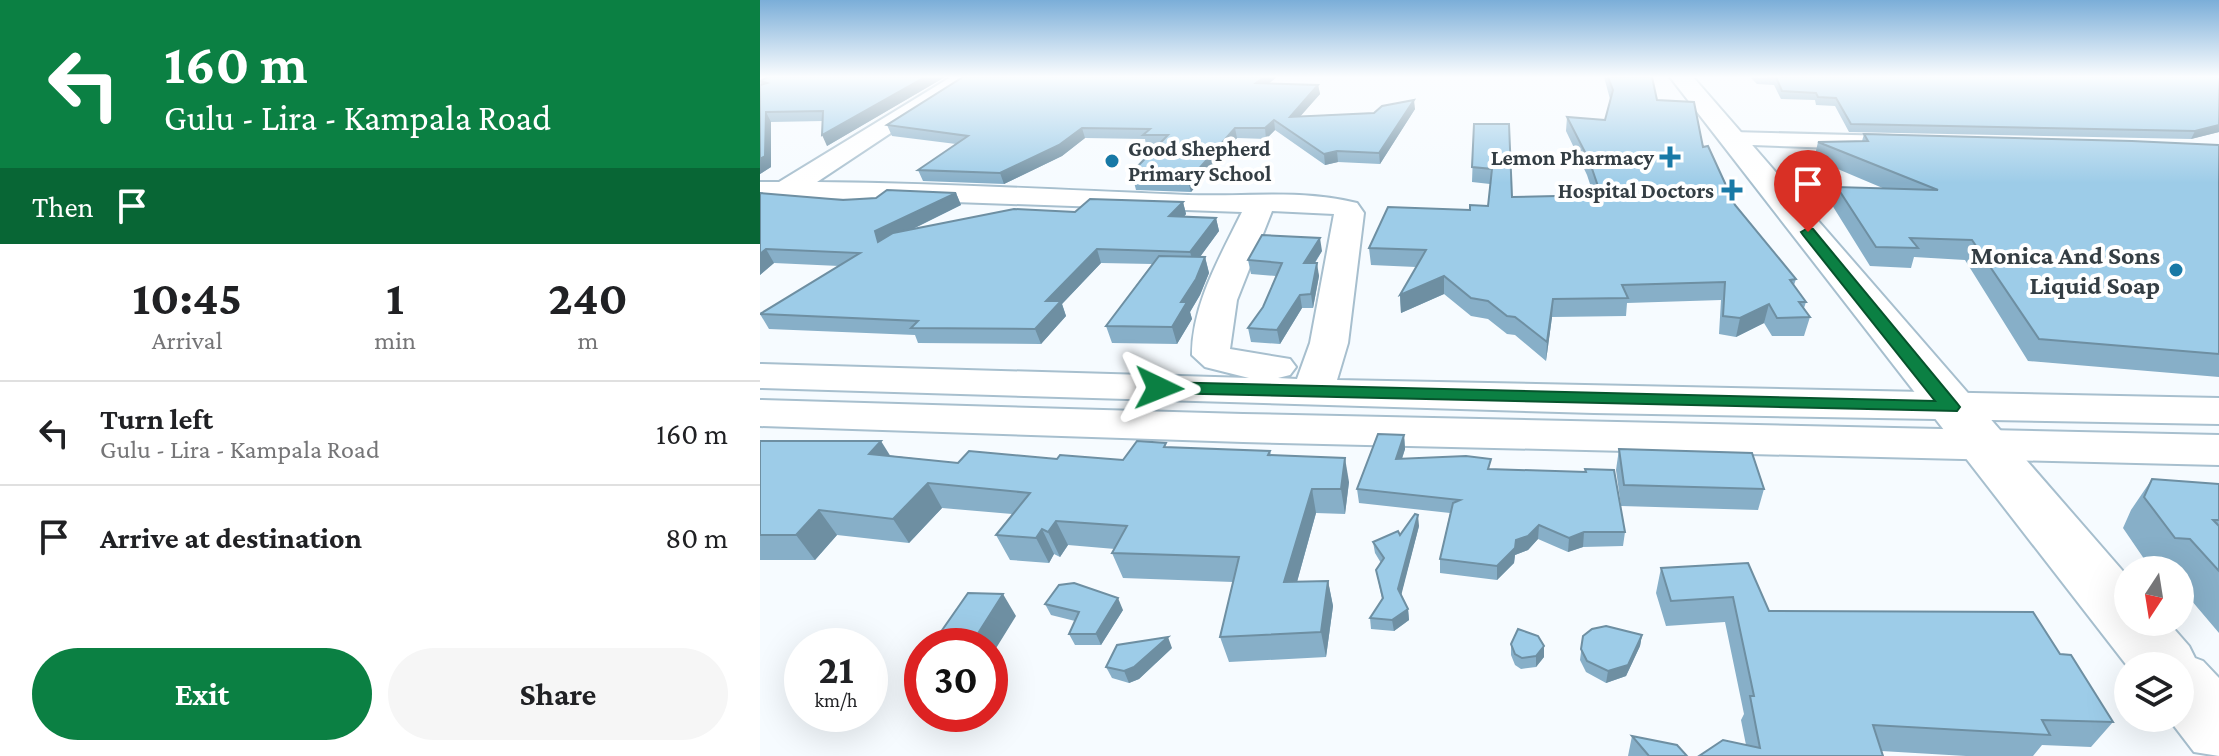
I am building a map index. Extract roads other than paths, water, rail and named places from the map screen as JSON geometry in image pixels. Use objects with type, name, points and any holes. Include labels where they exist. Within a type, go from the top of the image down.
[{"type":"main road","points":[[1711,112],[2114,603]]},
{"type":"main road","points":[[2141,636],[2154,652]]},
{"type":"main road","points":[[2194,699],[2219,729]]},
{"type":"street","points":[[772,190],[905,112]]},
{"type":"street","points":[[1733,139],[1923,144]]},
{"type":"street","points":[[772,190],[1337,205],[1349,213],[1329,343],[1317,381]]},
{"type":"street","points":[[1260,204],[1218,307],[1209,345],[1211,355],[1237,366],[1317,381]]},
{"type":"street","points":[[760,376],[1317,381],[1950,407],[2219,411]]},
{"type":"street","points":[[760,413],[1243,428],[2219,450]]},
{"type":"place","name":"Lemon Pharmacy","points":[[1670,157]]},
{"type":"place","name":"Good Shepherd Primary School","points":[[1112,161]]},
{"type":"place","name":"Hospital Doctors","points":[[1732,190]]},
{"type":"place","name":"Monica And Sons Liquid Soap","points":[[2176,270]]}]
